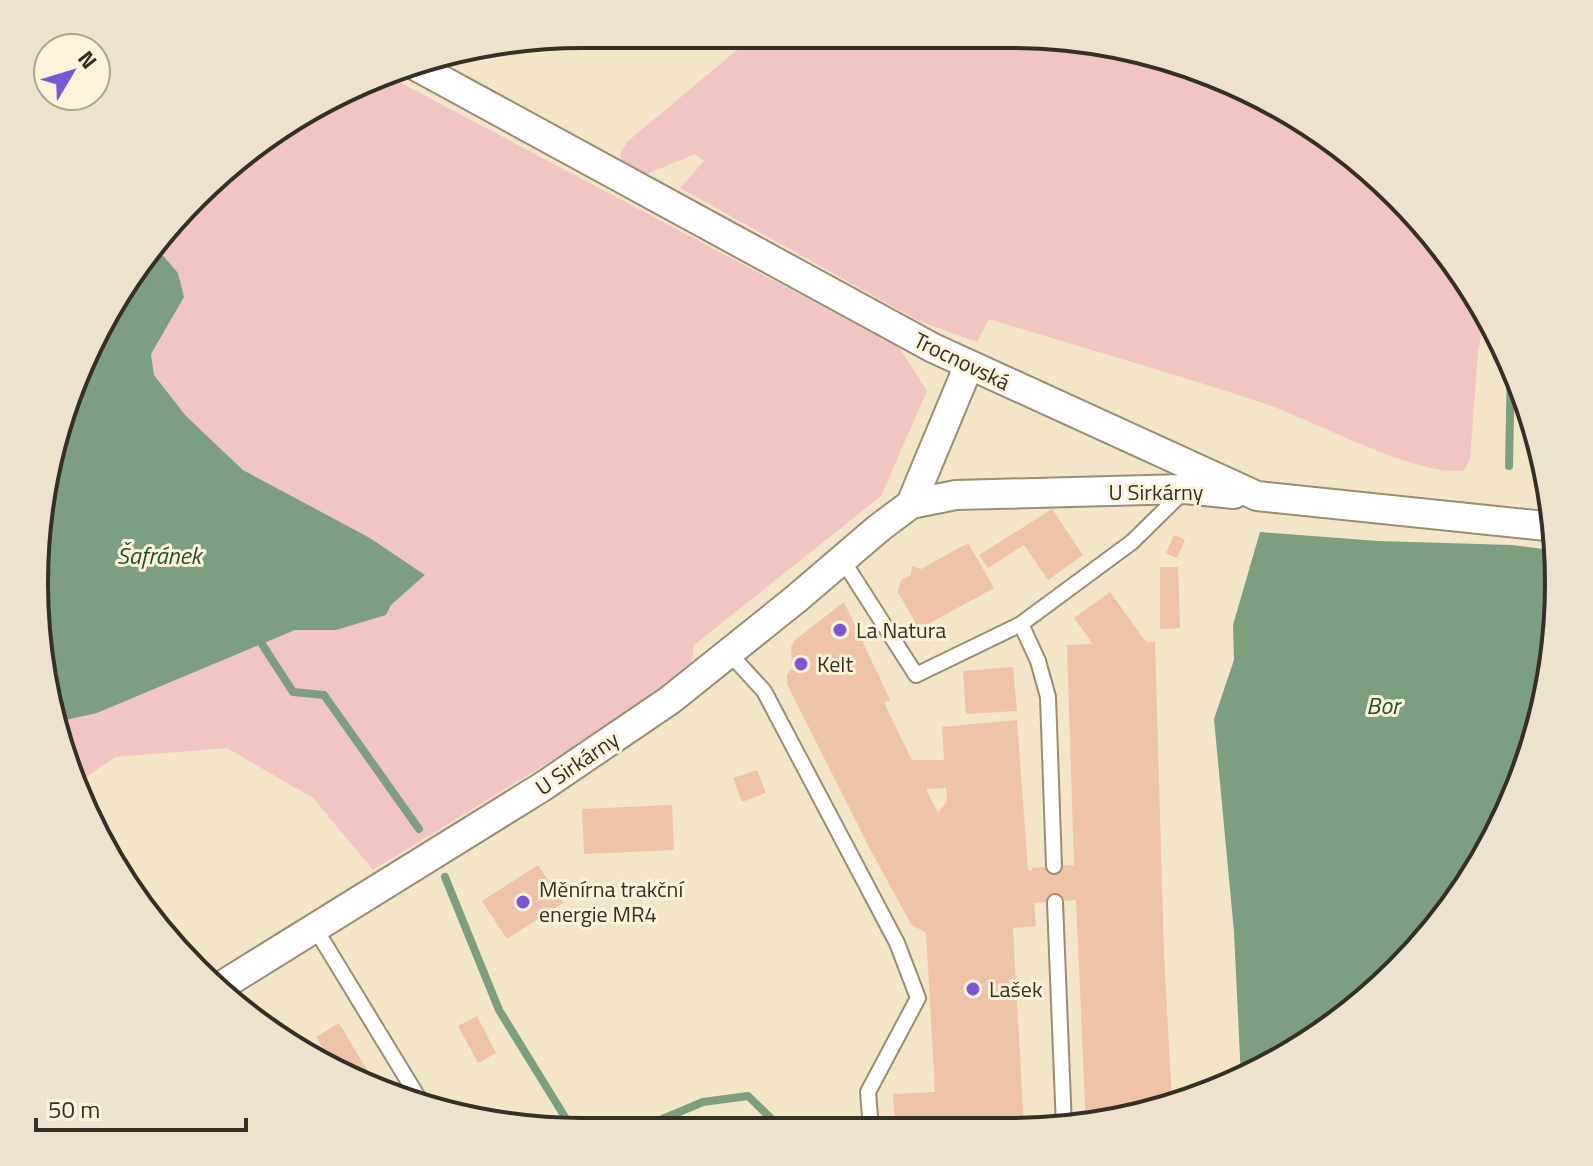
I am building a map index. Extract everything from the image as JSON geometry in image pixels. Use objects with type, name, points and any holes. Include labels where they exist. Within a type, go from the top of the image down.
[{"type":"street","name":"Trocnovská","points":[[426,72],[969,365],[1257,496],[1541,526]]},
{"type":"street","name":"U Sirkárny","points":[[911,504],[969,365]]},
{"type":"street","name":"U Sirkárny","points":[[227,982],[542,787],[670,700],[911,504],[956,495],[1185,489],[1257,496]]},
{"type":"lane","points":[[842,559],[916,675],[1021,624],[1132,542],[1185,489]]},
{"type":"lane","points":[[1021,624],[1038,661],[1048,697],[1054,866]]},
{"type":"lane","points":[[729,653],[764,691],[897,943],[918,998],[868,1092],[870,1118]]},
{"type":"lane","points":[[1055,902],[1064,1115]]},
{"type":"lane","points":[[315,928],[414,1091]]},
{"type":"shaded area","points":[[739,48],[1045,49],[1114,58],[1182,76],[1247,103],[1307,138],[1363,181],[1434,257],[1483,334],[1478,352],[1470,460],[1464,470],[1421,465],[1365,446],[1263,403],[989,319],[977,342],[917,320],[680,188],[704,161],[695,154],[647,174],[620,162],[627,142]]},
{"type":"shaded area","points":[[398,81],[899,347],[927,391],[881,496],[694,645],[691,666],[626,715],[373,870],[313,798],[227,748],[115,757],[85,778],[76,755],[66,720],[97,713],[295,630],[336,630],[391,605],[425,575],[370,538],[243,470],[186,416],[154,375],[151,354],[163,330],[178,273],[162,254],[230,181],[315,120]]},
{"type":"water","name":"Šafránek","points":[[162,254],[178,273],[184,297],[151,354],[154,375],[186,416],[243,470],[370,538],[425,575],[391,605],[386,615],[336,630],[295,630],[97,713],[66,720],[58,687],[49,618],[49,548],[53,513],[66,445],[89,378],[120,315]]},
{"type":"water","name":"Bor","points":[[1260,532],[1544,549],[1544,618],[1527,721],[1504,788],[1473,850],[1455,880],[1412,936],[1363,985],[1307,1028],[1240,1066],[1234,932],[1214,719],[1234,660],[1233,625]]},
{"type":"building","points":[[1052,509],[1083,555],[1048,580],[1024,545],[988,568],[979,555]]},
{"type":"building","points":[[1174,535],[1185,540],[1177,558],[1166,553]]},
{"type":"building","points":[[968,543],[994,588],[919,629],[898,592],[901,580],[911,575],[912,566],[921,569]]},
{"type":"building","points":[[1160,567],[1178,567],[1180,628],[1160,629]]},
{"type":"building","points":[[1110,592],[1146,642],[1155,642],[1171,1093],[1085,1112],[1076,900],[1034,903],[1036,926],[1013,928],[1023,1118],[894,1118],[893,1094],[935,1092],[926,933],[911,924],[787,684],[787,675],[792,668],[791,647],[795,640],[844,602],[890,700],[884,703],[912,760],[944,760],[942,727],[1017,720],[1028,870],[1032,871],[1032,868],[1074,865],[1067,645],[1093,644],[1074,618]],"holes":[[[946,788],[947,801],[938,813],[926,789]]]},
{"type":"building","points":[[1013,667],[1017,711],[966,714],[963,671]]},
{"type":"building","points":[[757,770],[766,793],[742,802],[733,778]]},
{"type":"building","points":[[672,805],[674,850],[584,854],[582,809]]},
{"type":"building","name":"Měnírna trakční energie MR4","points":[[538,865],[563,903],[507,939],[482,901]]},
{"type":"building","points":[[477,1016],[496,1053],[478,1063],[458,1026]]},
{"type":"building","points":[[339,1023],[369,1073],[321,1049],[323,1048],[316,1037]]},
{"type":"waterway","points":[[1509,466],[1510,394]]},
{"type":"waterway","points":[[256,635],[293,692],[324,695],[419,829]]},
{"type":"waterway","points":[[445,877],[499,1010],[565,1117]]},
{"type":"waterway","points":[[665,1118],[703,1102],[748,1096],[771,1118]]},
{"type":"place","name":"La Natura","points":[[840,630]]},
{"type":"place","name":"Kelt","points":[[801,664]]},
{"type":"place","name":"Měnírna trakční energie MR4","points":[[523,902]]},
{"type":"place","name":"Lašek","points":[[973,989]]}]
